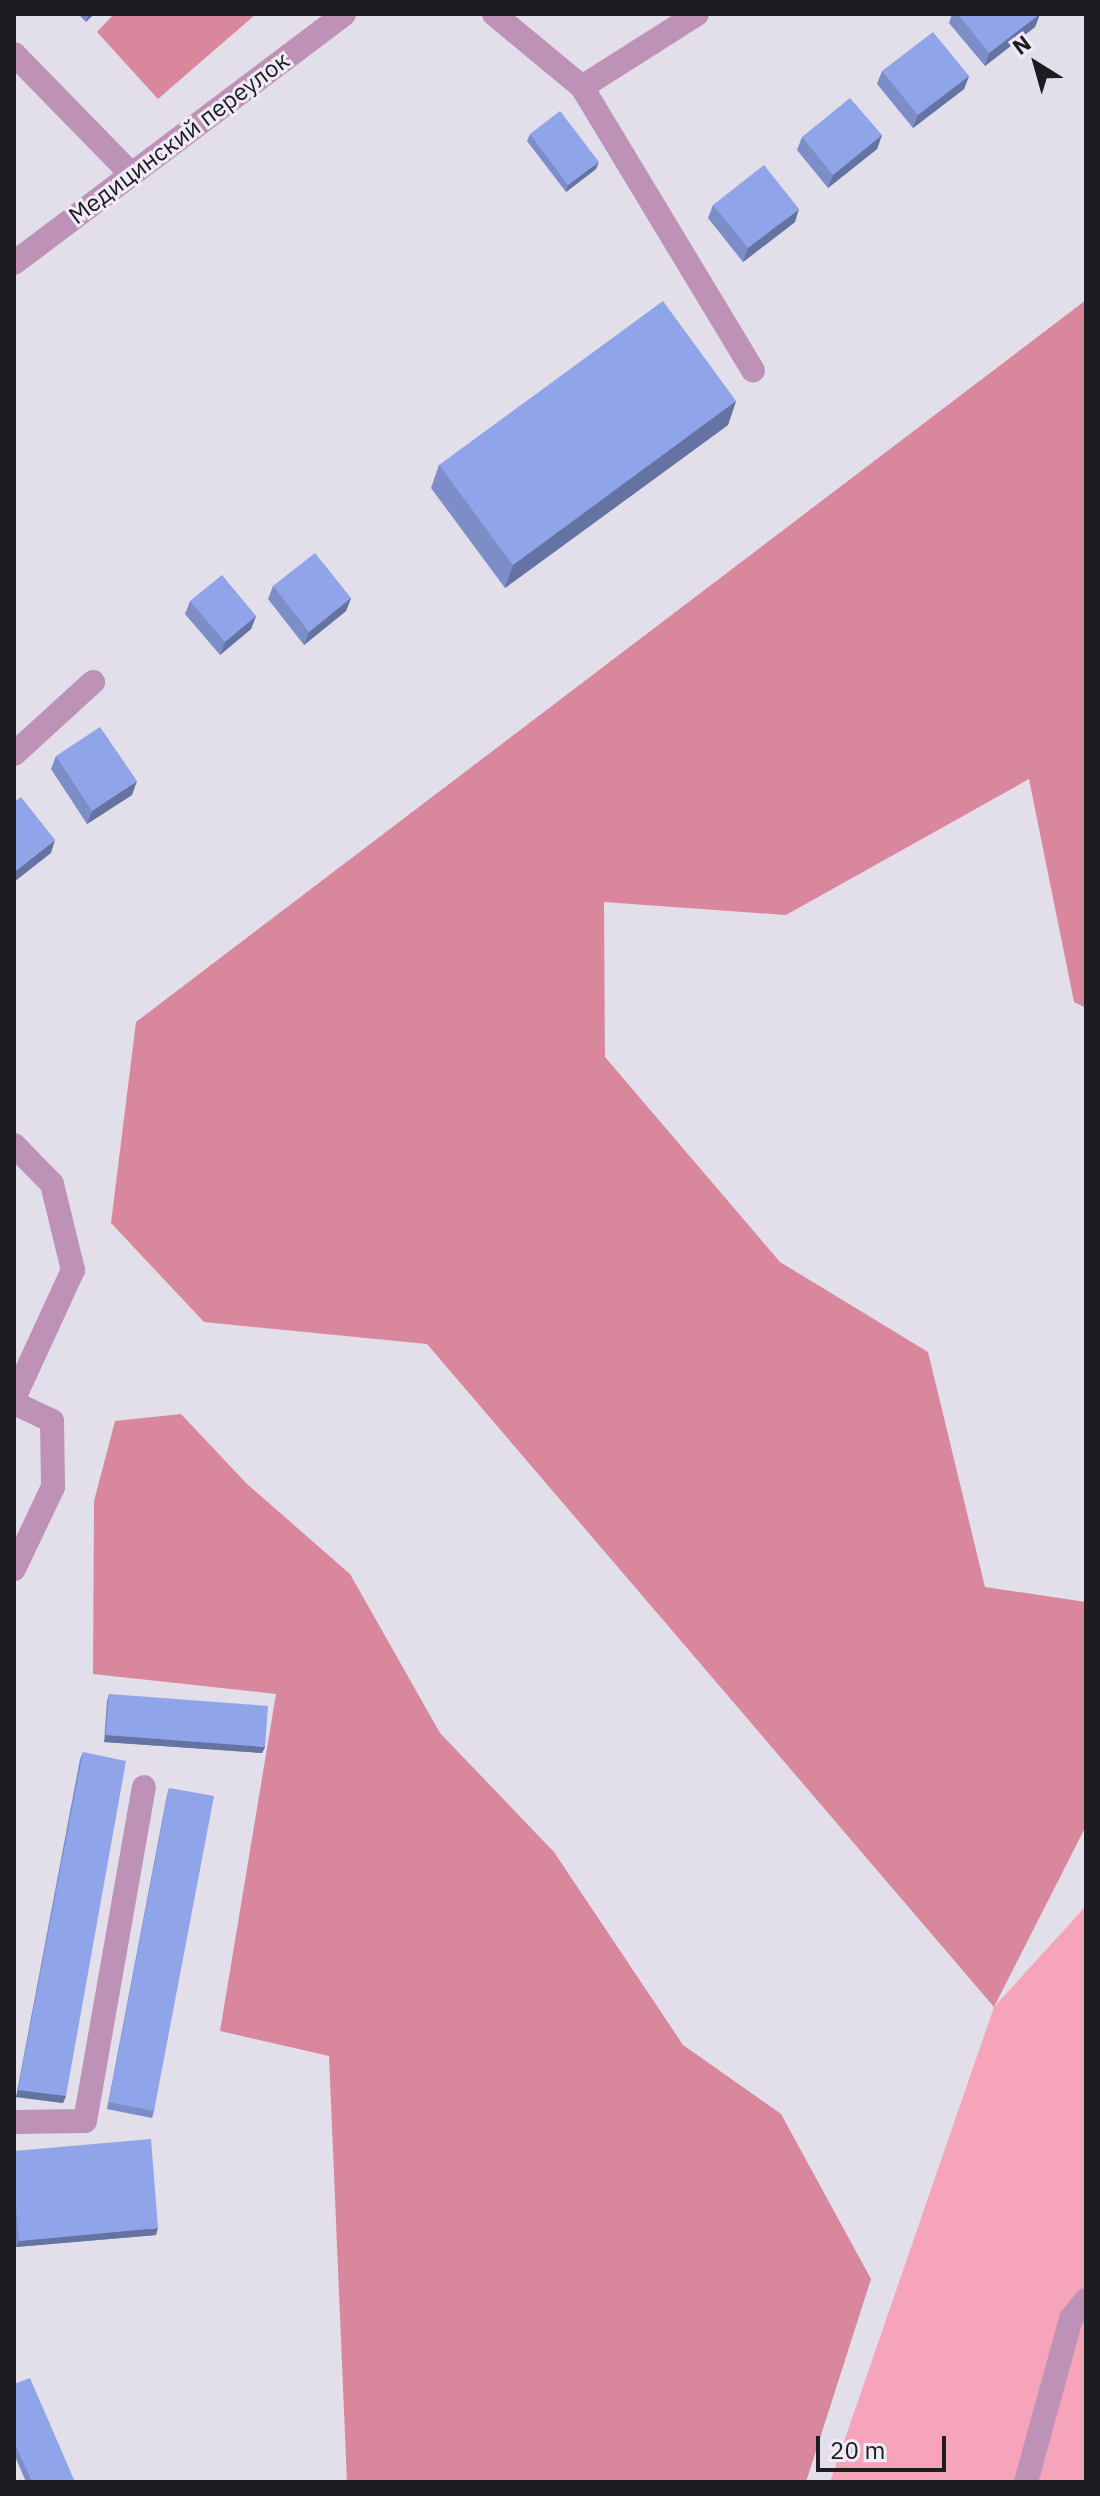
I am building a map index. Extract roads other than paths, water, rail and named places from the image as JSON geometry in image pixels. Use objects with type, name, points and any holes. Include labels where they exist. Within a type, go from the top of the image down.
[{"type":"street","name":"Медицинский переулок","points":[[14,263],[344,14]]},
{"type":"street","points":[[494,14],[582,87],[753,370]]},
{"type":"street","points":[[582,87],[697,14]]},
{"type":"street","points":[[14,54],[131,174]]},
{"type":"street","points":[[14,754],[93,682]]},
{"type":"street","points":[[14,1145],[52,1184],[73,1270],[14,1401],[52,1421],[53,1487],[14,1569]]},
{"type":"street","points":[[14,2122],[85,2121],[144,1787]]},
{"type":"street","points":[[1026,2482],[1071,2319],[1086,2300]]}]
